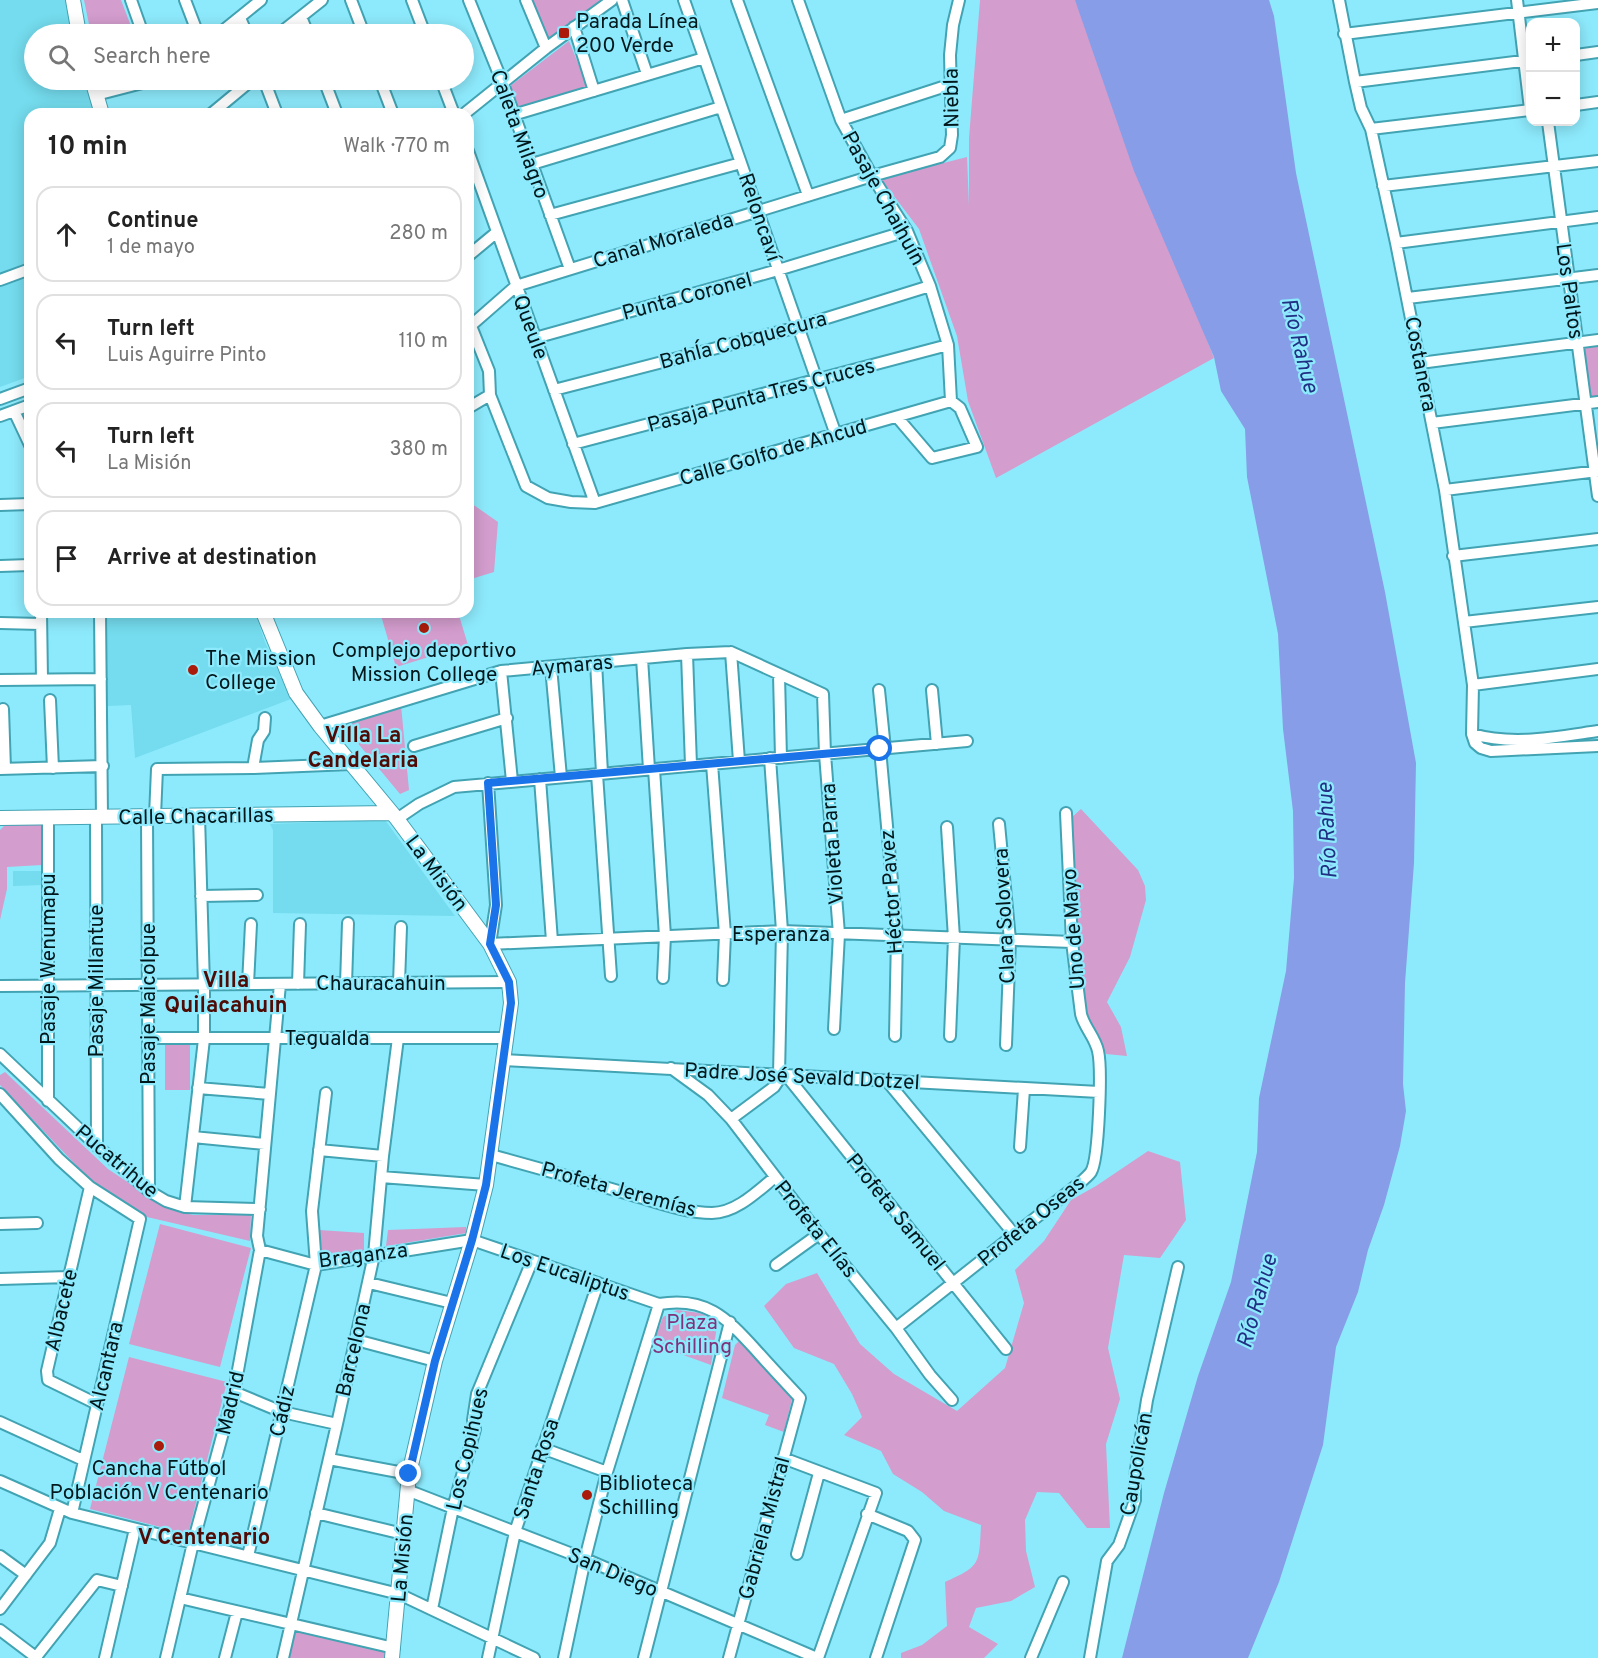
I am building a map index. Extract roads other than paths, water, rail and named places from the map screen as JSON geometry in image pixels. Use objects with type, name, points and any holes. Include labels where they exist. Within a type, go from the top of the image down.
[{"type":"street","points":[[73,0],[77,24]]},
{"type":"street","points":[[131,0],[139,24]]},
{"type":"street","points":[[185,0],[194,24]]},
{"type":"street","points":[[229,24],[244,9],[261,0]]},
{"type":"street","points":[[291,24],[322,0]]},
{"type":"street","points":[[351,0],[360,24]]},
{"type":"street","points":[[412,0],[420,24]]},
{"type":"street","name":"Caleta Milagro","points":[[469,0],[503,84],[570,269]]},
{"type":"street","points":[[526,0],[546,48]]},
{"type":"street","points":[[472,108],[546,48],[612,0]]},
{"type":"street","points":[[622,0],[647,74]]},
{"type":"street","name":"Reloncaví","points":[[684,0],[836,435]]},
{"type":"street","points":[[737,0],[808,195]]},
{"type":"street","name":"Pasaje Chaihuín","points":[[798,0],[841,120],[872,176],[907,231],[930,286],[948,345],[951,401]]},
{"type":"street","name":"Niebla","points":[[872,176],[940,158],[950,148],[952,84],[950,55],[953,25],[959,0]]},
{"type":"street","name":"Costanera","points":[[1339,0],[1344,34],[1361,108],[1371,129],[1408,298],[1445,490],[1473,685],[1472,734]]},
{"type":"street","points":[[1517,0],[1526,55]]},
{"type":"street","points":[[1344,34],[1598,3]]},
{"type":"street","points":[[244,9],[246,24]]},
{"type":"street","points":[[301,16],[304,24]]},
{"type":"street","points":[[574,27],[594,91]]},
{"type":"street","points":[[1580,54],[1598,52]]},
{"type":"street","points":[[513,115],[704,58]]},
{"type":"street","points":[[1355,82],[1526,61]]},
{"type":"street","points":[[841,120],[952,84]]},
{"type":"street","points":[[95,90],[100,108]]},
{"type":"street","points":[[96,95],[115,90]]},
{"type":"street","points":[[218,108],[240,90]]},
{"type":"street","points":[[268,90],[275,108]]},
{"type":"street","points":[[328,90],[335,108]]},
{"type":"street","points":[[384,90],[391,108]]},
{"type":"street","points":[[445,90],[452,108]]},
{"type":"street","points":[[1580,104],[1598,102]]},
{"type":"street","points":[[532,164],[722,108]]},
{"type":"street","points":[[1371,129],[1526,110]]},
{"type":"street","name":"Los Paltos","points":[[1549,126],[1598,496]]},
{"type":"street","points":[[1383,186],[1598,161]]},
{"type":"street","points":[[550,216],[741,163]]},
{"type":"street","name":"Queule","points":[[474,168],[595,503]]},
{"type":"street","name":"Canal Moraleda","points":[[474,323],[516,286],[872,176]]},
{"type":"street","points":[[1396,243],[1598,217]]},
{"type":"street","name":"Punta Coronel","points":[[535,338],[778,270],[907,231]]},
{"type":"street","points":[[474,251],[497,232]]},
{"type":"street","points":[[0,280],[24,271]]},
{"type":"street","points":[[1408,298],[1598,275]]},
{"type":"street","name":"BahÍa Cobquecura","points":[[554,390],[798,327],[930,286]]},
{"type":"street","name":"Calle Golfo de Ancud","points":[[474,338],[489,371],[490,395],[526,486],[548,498],[571,502],[595,503],[951,401]]},
{"type":"street","points":[[1420,363],[1598,340]]},
{"type":"street","name":"Pasaja Punta Tres Cruces","points":[[573,444],[948,345]]},
{"type":"street","points":[[0,399],[24,390]]},
{"type":"street","points":[[474,403],[490,395]]},
{"type":"street","points":[[897,417],[932,458],[977,447],[960,408],[951,401]]},
{"type":"street","points":[[1432,423],[1598,402]]},
{"type":"street","points":[[0,416],[24,407]]},
{"type":"street","points":[[15,411],[24,431]]},
{"type":"street","points":[[1445,490],[1596,471]]},
{"type":"street","points":[[0,505],[24,504]]},
{"type":"street","points":[[1453,556],[1598,539]]},
{"type":"street","points":[[0,566],[24,566]]},
{"type":"street","points":[[1464,622],[1598,607]]},
{"type":"street","points":[[41,618],[42,679]]},
{"type":"street","name":"Pasaje Millantue","points":[[97,1146],[96,985],[99,817],[103,766],[100,618]]},
{"type":"street","name":"La Misión","points":[[265,618],[296,693],[394,816],[490,944],[509,982],[511,1003],[486,1185],[472,1240],[435,1361],[409,1474],[393,1653]]},
{"type":"street","points":[[0,623],[41,624]]},
{"type":"street","points":[[731,652],[739,761]]},
{"type":"street","name":"Aymaras","points":[[320,726],[501,671],[687,654],[731,652],[823,694]]},
{"type":"street","points":[[687,654],[692,765]]},
{"type":"street","points":[[642,658],[665,936],[663,978]]},
{"type":"street","points":[[596,662],[599,773],[611,976]]},
{"type":"street","points":[[551,667],[561,777]]},
{"type":"street","points":[[1473,685],[1598,669]]},
{"type":"street","points":[[501,671],[512,781]]},
{"type":"street","points":[[731,1119],[774,1086],[783,1075],[782,931],[776,758],[779,675]]},
{"type":"street","points":[[0,680],[101,679]]},
{"type":"street","name":"Héctor Pavez","points":[[879,690],[897,936],[895,1036]]},
{"type":"street","points":[[932,690],[937,744]]},
{"type":"street","name":"Violeta Parra","points":[[823,694],[825,754],[839,934],[834,1029]]},
{"type":"street","points":[[51,700],[53,768]]},
{"type":"street","points":[[3,709],[2,769],[103,766]]},
{"type":"street","points":[[265,718],[264,731],[258,740],[253,768],[351,764]]},
{"type":"street","points":[[414,746],[507,718]]},
{"type":"street","points":[[1472,734],[1492,740],[1517,741],[1598,731]]},
{"type":"street","points":[[1472,734],[1475,743],[1480,748],[1491,751],[1598,746]]},
{"type":"street","points":[[394,816],[454,787],[967,741]]},
{"type":"street","points":[[326,766],[341,750]]},
{"type":"street","points":[[712,764],[725,934],[723,980]]},
{"type":"street","name":"Pasaje Maicolpue","points":[[149,1191],[148,985],[151,816],[157,769],[253,768]]},
{"type":"street","points":[[540,778],[552,941]]},
{"type":"street","points":[[488,783],[496,905],[490,944]]},
{"type":"street","name":"Uno de Mayo","points":[[1066,813],[1072,942],[1081,1014],[1083,1024],[1095,1042]]},
{"type":"street","points":[[184,1207],[204,1039],[199,816]]},
{"type":"street","name":"Calle Chacarillas","points":[[0,818],[394,816]]},
{"type":"street","name":"Pasaje Wenumapu","points":[[48,818],[48,1101]]},
{"type":"street","name":"Clara Solovera","points":[[999,824],[1010,940],[1006,1045]]},
{"type":"street","points":[[947,827],[954,938],[950,1036]]},
{"type":"street","points":[[201,896],[257,895]]},
{"type":"street","points":[[472,920],[482,921],[489,918],[496,905]]},
{"type":"street","points":[[346,984],[348,923]]},
{"type":"street","points":[[248,984],[251,924]]},
{"type":"street","points":[[298,984],[300,924]]},
{"type":"street","points":[[399,983],[401,927]]},
{"type":"street","name":"Esperanza","points":[[490,944],[782,931],[1072,942]]},
{"type":"street","name":"Chauracahuin","points":[[0,986],[509,982]]},
{"type":"street","points":[[260,1250],[257,1236],[280,984]]},
{"type":"street","name":"Tegualda","points":[[148,1038],[506,1038]]},
{"type":"street","name":"Barcelona","points":[[282,1658],[369,1283],[398,1038]]},
{"type":"street","name":"Profeta Oseas","points":[[896,1328],[1091,1172],[1095,1160],[1099,1092],[1098,1053],[1095,1042]]},
{"type":"street","name":"Pucatrihue","points":[[2,1060],[149,1191],[166,1201],[184,1207],[260,1209]]},
{"type":"street","name":"Padre José Sevald Dotzel","points":[[504,1060],[1099,1092]]},
{"type":"street","name":"Profeta Elías","points":[[671,1068],[708,1095],[731,1119],[819,1234],[896,1328],[930,1376],[952,1400]]},
{"type":"street","name":"Profeta Samuel","points":[[783,1075],[1006,1349]]},
{"type":"street","points":[[888,1081],[1014,1234]]},
{"type":"street","points":[[198,1088],[270,1094]]},
{"type":"street","points":[[1020,1147],[1024,1089]]},
{"type":"street","name":"Cádiz","points":[[248,1556],[316,1265],[312,1211],[326,1093]]},
{"type":"street","points":[[0,1094],[59,1159],[90,1187]]},
{"type":"street","points":[[193,1137],[266,1144]]},
{"type":"street","points":[[319,1150],[383,1156]]},
{"type":"street","name":"Profeta Jeremías","points":[[490,1155],[648,1199],[713,1213],[727,1210],[746,1200],[775,1177]]},
{"type":"street","points":[[381,1177],[486,1185]]},
{"type":"street","name":"Alcantara","points":[[72,1513],[140,1220],[90,1187]]},
{"type":"street","name":"Albacete","points":[[90,1187],[47,1371],[48,1380],[97,1404]]},
{"type":"street","points":[[0,1224],[37,1223]]},
{"type":"street","points":[[776,1265],[819,1234]]},
{"type":"street","name":"Braganza","points":[[260,1250],[316,1265],[472,1240]]},
{"type":"street","name":"Los Eucaliptus","points":[[472,1240],[658,1304],[677,1302],[696,1304],[714,1311],[730,1322],[800,1398]]},
{"type":"street","name":"Madrid","points":[[166,1658],[193,1543],[234,1392],[260,1250]]},
{"type":"street","name":"Los Copihues","points":[[432,1610],[453,1508],[476,1429],[473,1420],[477,1394],[532,1261]]},
{"type":"street","name":"Caupolicán","points":[[1090,1658],[1107,1561],[1119,1545],[1135,1500],[1135,1476],[1147,1400],[1178,1267]]},
{"type":"street","points":[[0,1279],[69,1277]]},
{"type":"street","points":[[369,1283],[452,1303]]},
{"type":"street","name":"Santa Rosa","points":[[488,1658],[494,1639],[515,1532],[598,1283]]},
{"type":"street","points":[[564,1658],[585,1559],[607,1472],[658,1304]]},
{"type":"street","points":[[644,1658],[730,1322]]},
{"type":"street","points":[[356,1340],[435,1361]]},
{"type":"street","points":[[234,1392],[282,1412],[337,1424]]},
{"type":"street","name":"Gabriela Mistral","points":[[729,1658],[800,1398]]},
{"type":"street","points":[[0,1422],[83,1460]]},
{"type":"street","points":[[542,1448],[607,1472]]},
{"type":"street","points":[[783,1458],[876,1493],[818,1658]]},
{"type":"street","points":[[329,1459],[409,1474]]},
{"type":"street","points":[[797,1554],[819,1473]]},
{"type":"street","points":[[0,1481],[72,1513],[399,1594],[534,1658]]},
{"type":"street","name":"San Diego","points":[[407,1490],[585,1559],[818,1658]]},
{"type":"street","points":[[0,1609],[50,1543],[60,1509]]},
{"type":"street","points":[[316,1512],[403,1534]]},
{"type":"street","points":[[867,1514],[908,1531],[915,1540],[876,1658]]},
{"type":"street","points":[[105,1658],[135,1529]]},
{"type":"street","points":[[0,1556],[26,1575]]},
{"type":"street","points":[[0,1630],[36,1658],[97,1580],[122,1586]]},
{"type":"street","points":[[1031,1658],[1063,1582]]},
{"type":"street","points":[[180,1598],[291,1624],[393,1653]]},
{"type":"street","points":[[225,1658],[237,1612]]},
{"type":"water","name":"Río Rahue","points":[[1075,0],[1269,0],[1274,16],[1296,173],[1385,592],[1416,763],[1414,863],[1405,983],[1403,1084],[1406,1111],[1400,1146],[1384,1205],[1368,1250],[1358,1292],[1336,1347],[1323,1445],[1279,1582],[1248,1658],[1122,1658],[1164,1493],[1198,1376],[1231,1282],[1257,1152],[1259,1098],[1286,971],[1294,878],[1293,811],[1283,729],[1278,634],[1247,477],[1245,429],[1221,391],[1214,357],[1134,171]]},
{"type":"place","name":"Parada Línea 200 Verde","points":[[564,33]]},
{"type":"place","name":"Complejo deportivo Mission College","points":[[424,628]]},
{"type":"place","name":"The Mission College","points":[[193,670]]},
{"type":"place","name":"Cancha Fútbol Población V Centenario","points":[[159,1446]]},
{"type":"place","name":"Biblioteca Schilling","points":[[587,1495]]},
{"type":"district","name":"Villa La Candelaria","points":[[363,746]]},
{"type":"district","name":"Villa Quilacahuin","points":[[226,992]]},
{"type":"district","name":"V Centenario","points":[[204,1536]]},
{"type":"park label","name":"Plaza Schilling","points":[[692,1334]]}]
